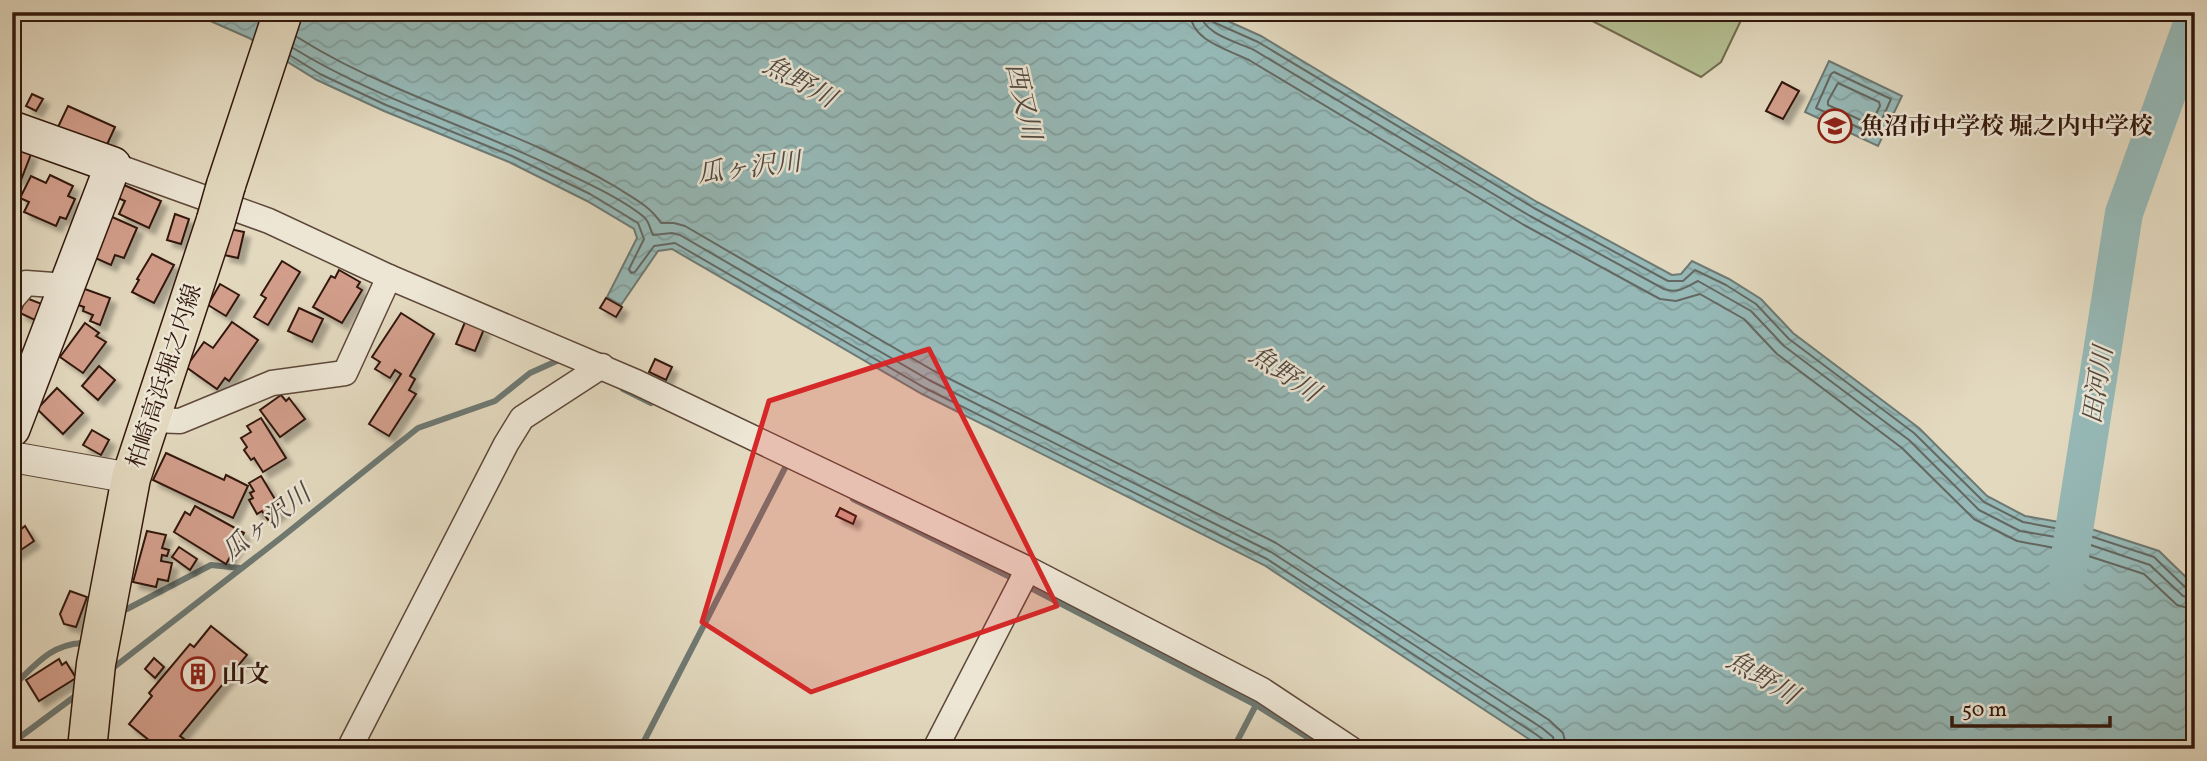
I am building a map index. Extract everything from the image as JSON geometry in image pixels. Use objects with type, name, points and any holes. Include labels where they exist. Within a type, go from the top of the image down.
[{"type":"main road","name":"柏崎高浜堀之内線","points":[[87,749],[94,682],[131,478],[282,12]]},
{"type":"main road","points":[[12,129],[113,165],[12,429]]},
{"type":"street","points":[[113,165],[269,221],[388,277],[603,366],[1028,569],[1262,690],[1351,749]]},
{"type":"street","points":[[151,420],[180,421],[272,383],[345,373],[388,277]]},
{"type":"street","points":[[12,299],[26,283],[67,286]]},
{"type":"street","points":[[349,749],[506,444],[522,418],[603,366]]},
{"type":"street","points":[[12,457],[131,478]]},
{"type":"street","points":[[935,749],[1028,569]]},
{"type":"highlighted area","points":[[929,349],[1057,606],[811,692],[702,622],[769,401]]},
{"type":"green space","points":[[1575,12],[1745,12],[1721,62],[1701,77]]},
{"type":"water","points":[[190,12],[1208,12],[1261,36],[1537,202],[1672,275],[1681,274],[1692,261],[1729,279],[1761,299],[1793,333],[1919,428],[1987,496],[2025,516],[2082,526],[2159,551],[2195,586],[2195,749],[1544,749],[1264,565],[922,394],[672,249],[658,251],[621,305],[607,297],[637,238],[634,229],[587,201],[509,162],[384,111],[317,80],[249,38]]},
{"type":"water","points":[[1829,61],[1902,96],[1878,146],[1805,112]]},
{"type":"building","points":[[1782,82],[1799,91],[1783,119],[1766,111]]},
{"type":"building","points":[[32,94],[43,99],[36,111],[26,106]]},
{"type":"building","points":[[68,106],[115,127],[105,149],[58,127]]},
{"type":"building","points":[[12,147],[31,154],[21,180],[12,177]]},
{"type":"building","points":[[50,175],[73,186],[68,196],[75,199],[66,219],[60,217],[56,226],[24,212],[29,202],[20,198],[31,176],[46,183]]},
{"type":"building","points":[[124,185],[161,201],[149,228],[119,214],[125,201],[118,198]]},
{"type":"building","points":[[175,214],[189,219],[181,244],[167,240]]},
{"type":"building","points":[[110,216],[137,228],[124,258],[115,255],[111,265],[93,257]]},
{"type":"building","points":[[230,229],[244,232],[238,258],[224,255]]},
{"type":"building","points":[[152,254],[174,265],[154,303],[132,292]]},
{"type":"building","points":[[282,261],[300,272],[268,325],[254,317],[266,298],[261,295]]},
{"type":"building","points":[[339,270],[360,282],[357,287],[362,290],[342,323],[313,307],[331,276],[335,278]]},
{"type":"building","points":[[220,284],[239,295],[226,316],[208,305]]},
{"type":"building","points":[[82,288],[110,298],[100,325],[90,321],[93,315],[83,311],[84,307],[75,304]]},
{"type":"building","points":[[26,298],[42,304],[35,320],[20,313]]},
{"type":"building","points":[[606,298],[622,307],[616,317],[600,308]]},
{"type":"building","points":[[299,308],[323,319],[312,342],[288,331]]},
{"type":"building","points":[[401,313],[434,334],[410,376],[415,379],[409,390],[416,394],[389,436],[369,424],[401,374],[395,370],[390,378],[375,369],[380,362],[372,357]]},
{"type":"building","points":[[232,322],[258,340],[229,381],[225,378],[217,389],[186,367],[204,342],[213,348]]},
{"type":"building","points":[[465,322],[484,329],[475,351],[456,344]]},
{"type":"building","points":[[85,323],[99,333],[96,336],[106,342],[83,373],[60,357]]},
{"type":"building","points":[[655,359],[672,367],[666,380],[649,372]]},
{"type":"building","points":[[99,366],[115,380],[98,400],[82,386]]},
{"type":"building","points":[[57,388],[83,413],[63,434],[37,409]]},
{"type":"building","points":[[281,395],[286,401],[289,398],[305,419],[280,437],[260,410]]},
{"type":"building","points":[[261,418],[286,458],[263,472],[254,458],[251,460],[244,450],[247,447],[241,438],[251,432],[247,426]]},
{"type":"building","points":[[92,430],[109,440],[101,455],[83,445]]},
{"type":"building","points":[[166,453],[224,480],[226,475],[248,486],[233,518],[153,480]]},
{"type":"building","points":[[261,476],[282,511],[268,520],[262,511],[257,514],[249,500],[253,498],[250,493],[254,491],[249,483]]},
{"type":"building","points":[[195,506],[244,533],[226,564],[174,532],[185,512],[190,515]]},
{"type":"building","points":[[840,508],[856,516],[853,524],[836,516]]},
{"type":"building","points":[[13,519],[20,530],[25,526],[34,541],[15,554],[12,551]]},
{"type":"building","points":[[147,531],[166,535],[162,548],[169,550],[167,556],[162,555],[161,561],[172,563],[168,581],[158,579],[156,587],[133,582]]},
{"type":"building","points":[[179,547],[197,559],[190,570],[172,557]]},
{"type":"building","points":[[70,591],[87,597],[76,627],[64,624],[60,614]]},
{"type":"building","name":"山文","points":[[211,626],[247,655],[180,736],[184,739],[176,749],[160,749],[129,724],[152,696],[149,693],[190,644],[194,647]]},
{"type":"building","points":[[154,658],[164,667],[155,678],[145,669]]},
{"type":"building","points":[[59,659],[62,665],[66,662],[76,678],[39,701],[26,680]]},
{"type":"waterway","name":"田河川","points":[[2067,575],[2124,213],[2195,16]]},
{"type":"waterway","name":"瓜ヶ沢川","points":[[109,671],[418,428],[495,401],[530,373],[559,360],[564,362]]},
{"type":"waterway","points":[[623,389],[651,403]]},
{"type":"waterway","points":[[640,749],[786,466]]},
{"type":"waterway","points":[[853,499],[1014,579]]},
{"type":"waterway","points":[[127,609],[211,565],[240,568]]},
{"type":"waterway","points":[[1027,586],[1256,705],[1326,749]]},
{"type":"waterway","points":[[12,687],[51,652],[82,643]]},
{"type":"waterway","name":"瓜ヶ沢川","points":[[12,743],[78,694]]},
{"type":"waterway","points":[[1233,749],[1256,705]]},
{"type":"place","name":"魚沼市中学校 堀之内中学校","points":[[1835,126]]},
{"type":"place","name":"山文","points":[[198,674]]},
{"type":"water label","name":"魚野川","points":[[800,81]]},
{"type":"water label","name":"西又川","points":[[1024,101]]},
{"type":"water label","name":"魚野川","points":[[1285,373]]},
{"type":"water label","name":"魚野川","points":[[1763,677]]}]
